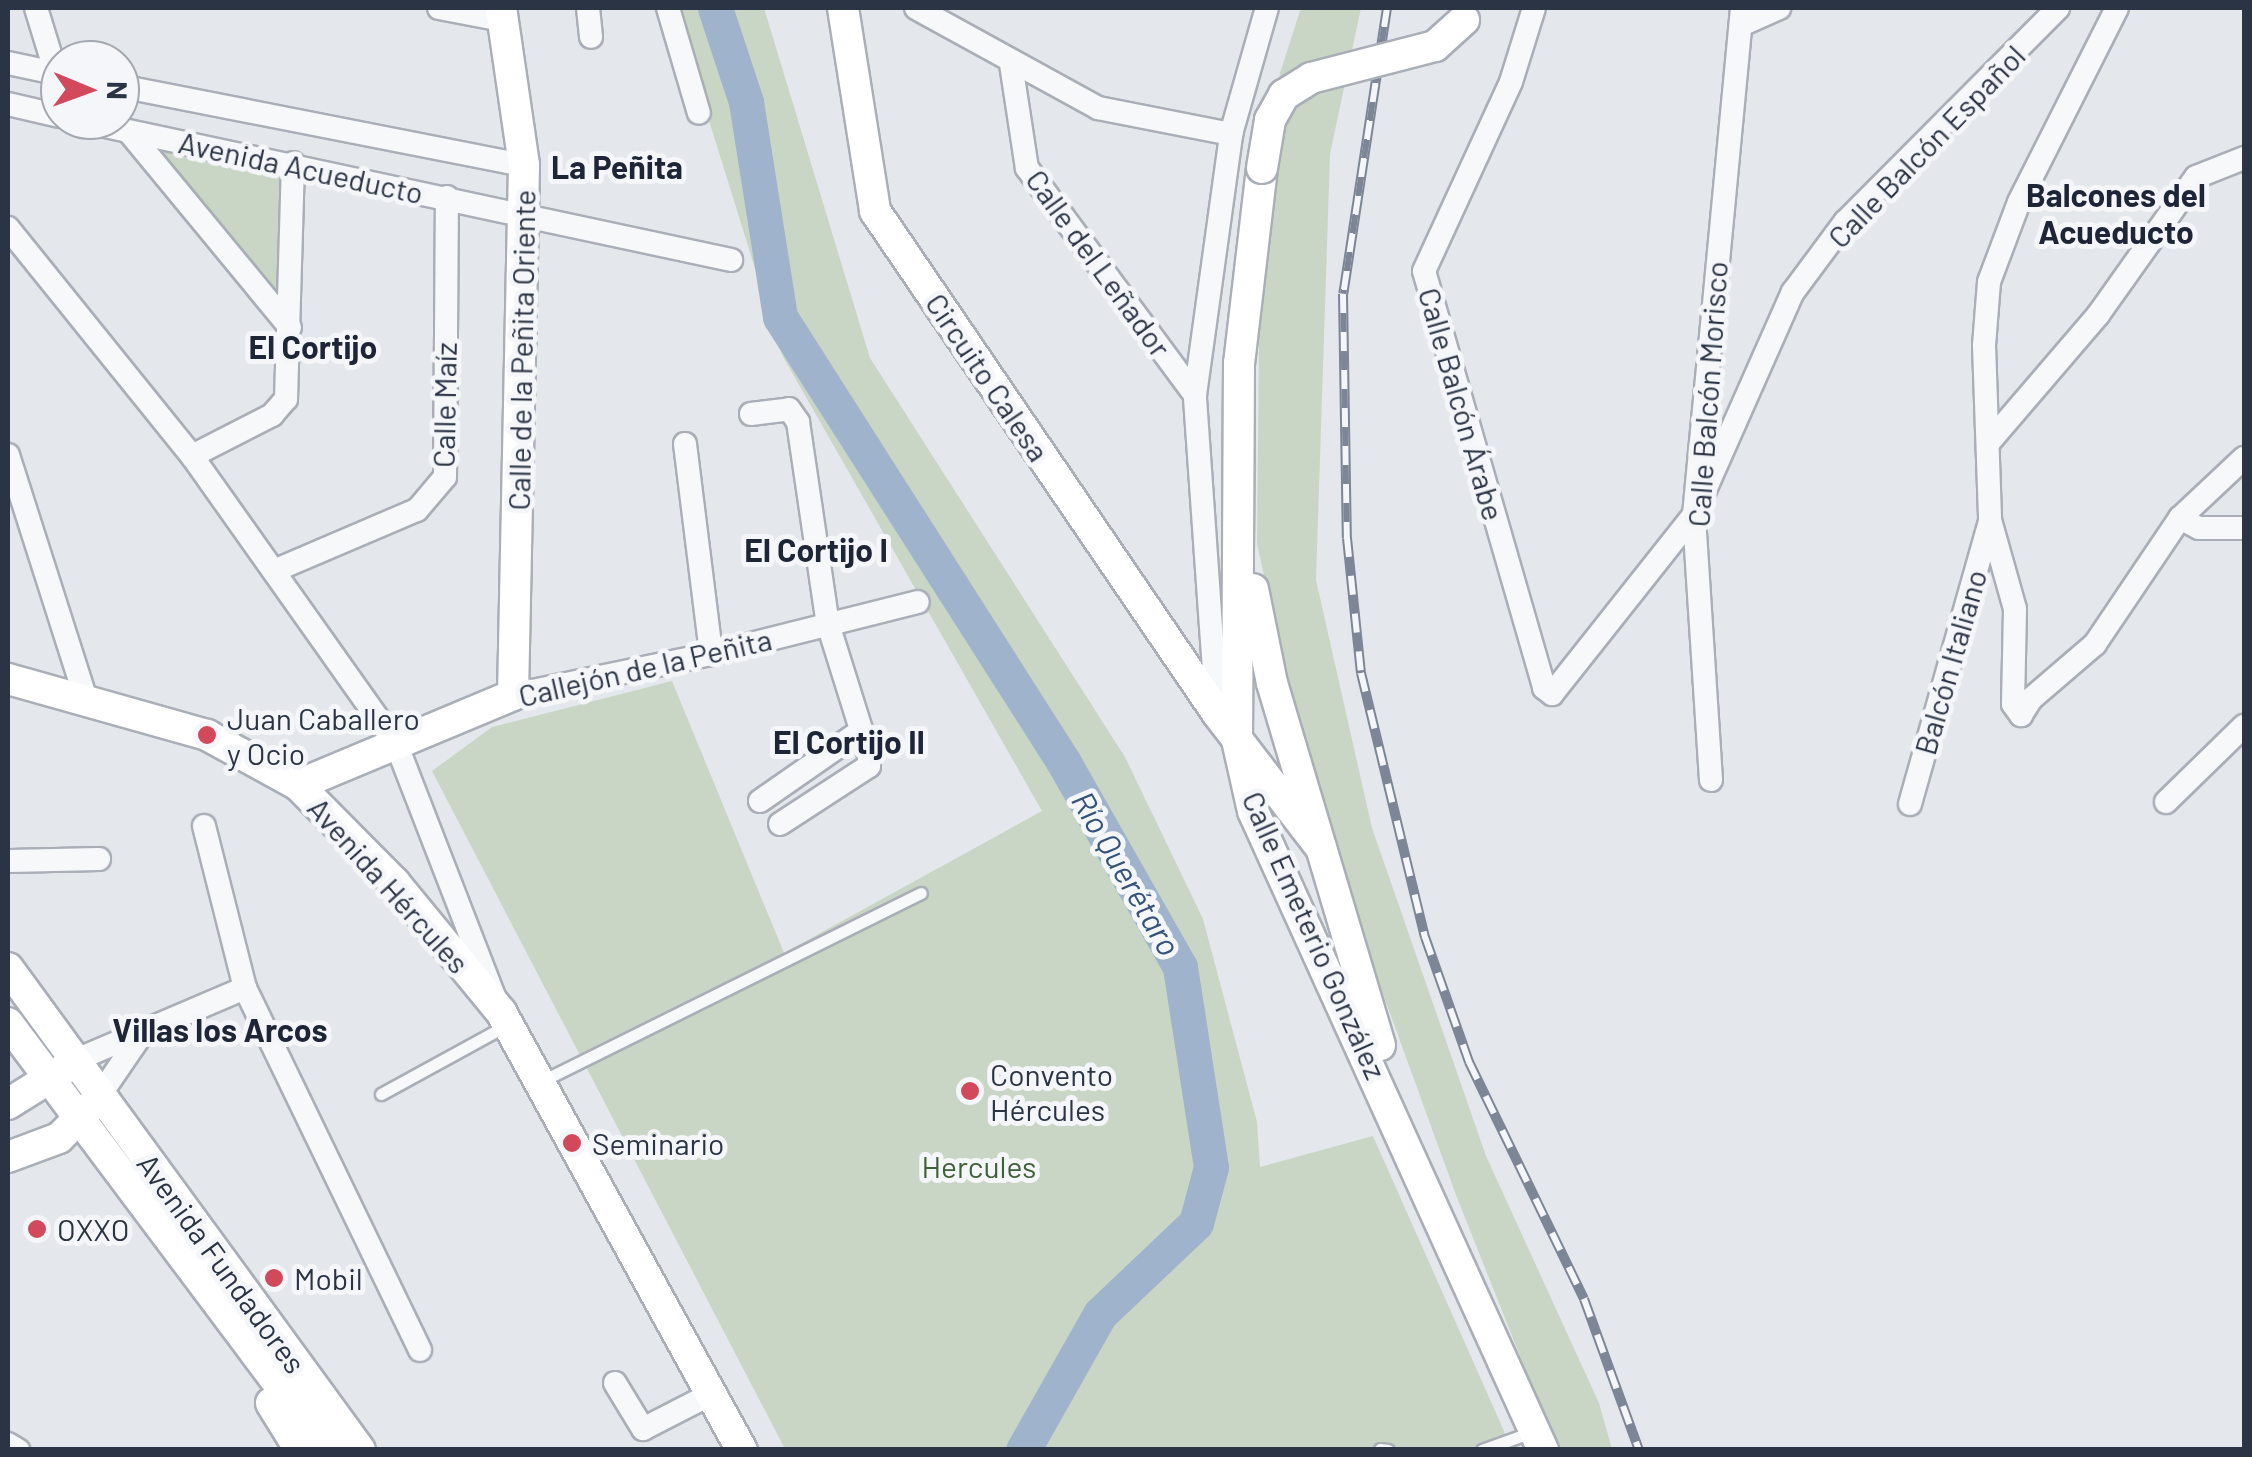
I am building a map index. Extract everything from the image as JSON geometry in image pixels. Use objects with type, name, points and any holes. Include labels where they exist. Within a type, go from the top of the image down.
[{"type":"street","points":[[36,8],[47,40]]},
{"type":"street","points":[[439,8],[502,14]]},
{"type":"street","points":[[588,8],[591,37]]},
{"type":"street","points":[[668,8],[699,113]]},
{"type":"street","name":"Circuito Calesa","points":[[843,8],[876,210],[1217,712],[1321,848]]},
{"type":"street","points":[[916,8],[1098,108],[1232,134]]},
{"type":"street","points":[[1217,712],[1195,396],[1232,134],[1267,8]]},
{"type":"street","name":"Calle Balcón Árabe","points":[[1534,8],[1511,82],[1424,271],[1544,688],[1552,694]]},
{"type":"street","points":[[1741,16],[1780,8]]},
{"type":"street","name":"Calle Balcón Español","points":[[1552,694],[1694,516],[1793,292],[1845,222],[2058,8]]},
{"type":"street","points":[[2117,8],[2019,202],[1989,282],[1984,345],[1990,520],[2015,608],[2013,704],[2021,715],[2095,644],[2180,518],[2244,458]]},
{"type":"street","name":"Calle de la Peñita Oriente","points":[[502,14],[524,166],[525,214],[513,695]]},
{"type":"street","name":"Calle Emeterio González","points":[[1468,14],[1435,46],[1310,78],[1284,95],[1270,120],[1239,364],[1237,740],[1253,811],[1540,1440]]},
{"type":"street","name":"Calle Balcón Morisco","points":[[1711,780],[1694,516],[1741,16]]},
{"type":"street","points":[[8,63],[40,69]]},
{"type":"street","name":"Calle del Leñador","points":[[1012,64],[1028,168],[1195,396]]},
{"type":"street","name":"Avenida Acueducto","points":[[140,90],[524,166]]},
{"type":"street","points":[[8,104],[40,111]]},
{"type":"street","name":"Avenida Acueducto","points":[[140,134],[292,163],[731,260]]},
{"type":"street","points":[[136,140],[290,327]]},
{"type":"street","points":[[1990,441],[2098,316],[2196,177],[2244,158]]},
{"type":"street","points":[[192,456],[272,414],[286,399],[292,163]]},
{"type":"street","name":"Calle Maíz","points":[[276,570],[417,510],[445,477],[447,197]]},
{"type":"street","points":[[8,228],[192,456],[276,570],[396,746],[509,1027]]},
{"type":"street","points":[[751,414],[788,409],[798,422],[828,624],[869,766],[780,824]]},
{"type":"street","points":[[685,444],[712,654]]},
{"type":"street","points":[[8,459],[86,699]]},
{"type":"street","points":[[2180,518],[2199,528],[2244,528]]},
{"type":"street","name":"Balcón Italiano","points":[[1910,804],[1990,520]]},
{"type":"street","name":"Calle Emeterio González","points":[[1241,532],[1272,683],[1412,1153]]},
{"type":"street","name":"Callejón de la Peñita","points":[[298,785],[513,695],[712,654],[918,602]]},
{"type":"street","name":"Avenida Hércules","points":[[8,679],[207,736],[298,785],[395,883],[509,1027],[742,1450]]},
{"type":"street","points":[[2166,802],[2244,726]]},
{"type":"street","points":[[760,801],[858,734]]},
{"type":"street","points":[[204,826],[245,988],[420,1350]]},
{"type":"street","points":[[8,861],[98,860]]},
{"type":"street","points":[[1300,907],[1319,911],[1336,896]]},
{"type":"street","name":"Avenida Fundadores","points":[[8,968],[360,1450]]},
{"type":"street","points":[[8,1104],[50,1079],[87,1076],[141,1035],[245,988]]},
{"type":"street","name":"Avenida Fundadores","points":[[8,1023],[328,1450]]},
{"type":"street","points":[[8,1156],[59,1138],[82,1119],[87,1076],[141,1035]]},
{"type":"street","points":[[156,1218],[300,1450]]},
{"type":"street","points":[[615,1382],[643,1429],[711,1394]]},
{"type":"street","points":[[8,1444],[18,1450]]},
{"type":"lane","points":[[539,1083],[922,893]]},
{"type":"lane","points":[[381,1094],[509,1027]]},
{"type":"lane","points":[[1482,1450],[1540,1440]]},
{"type":"lane","points":[[1380,1449],[1388,1450]]},
{"type":"green space","name":"Hercules","points":[[674,8],[764,8],[870,358],[1125,757],[1203,919],[1257,1122],[1260,1167],[1373,1136],[1512,1449],[785,1449],[432,771],[492,727],[672,681],[784,953],[1042,811],[782,355]]},
{"type":"green space","points":[[1301,8],[1361,8],[1330,154],[1316,580],[1372,828],[1486,1156],[1599,1403],[1612,1449],[1557,1449],[1456,1195],[1318,815],[1257,544],[1260,248],[1280,73]]},
{"type":"green space","points":[[140,134],[293,163],[290,327],[136,140],[140,140]]},
{"type":"waterway","name":"Río Querétaro","points":[[715,8],[746,102],[780,317],[1063,761],[1180,967],[1211,1167],[1196,1223],[1100,1314],[1023,1450]]},
{"type":"railway","points":[[1387,8],[1343,294],[1347,538],[1361,673],[1425,937],[1469,1062],[1584,1299],[1639,1450]]},
{"type":"place","name":"Juan Caballero y Ocio","points":[[207,735]]},
{"type":"place","name":"Convento Hércules","points":[[970,1091]]},
{"type":"place","name":"Seminario","points":[[572,1143]]},
{"type":"place","name":"OXXO","points":[[37,1229]]},
{"type":"place","name":"Mobil","points":[[274,1278]]},
{"type":"district","name":"La Peñita","points":[[617,166]]},
{"type":"district","name":"Balcones del Acueducto","points":[[2116,214]]},
{"type":"district","name":"El Cortijo","points":[[313,346]]},
{"type":"district","name":"El Cortijo I","points":[[816,549]]},
{"type":"district","name":"El Cortijo II","points":[[849,741]]},
{"type":"district","name":"Villas los Arcos","points":[[220,1029]]}]
